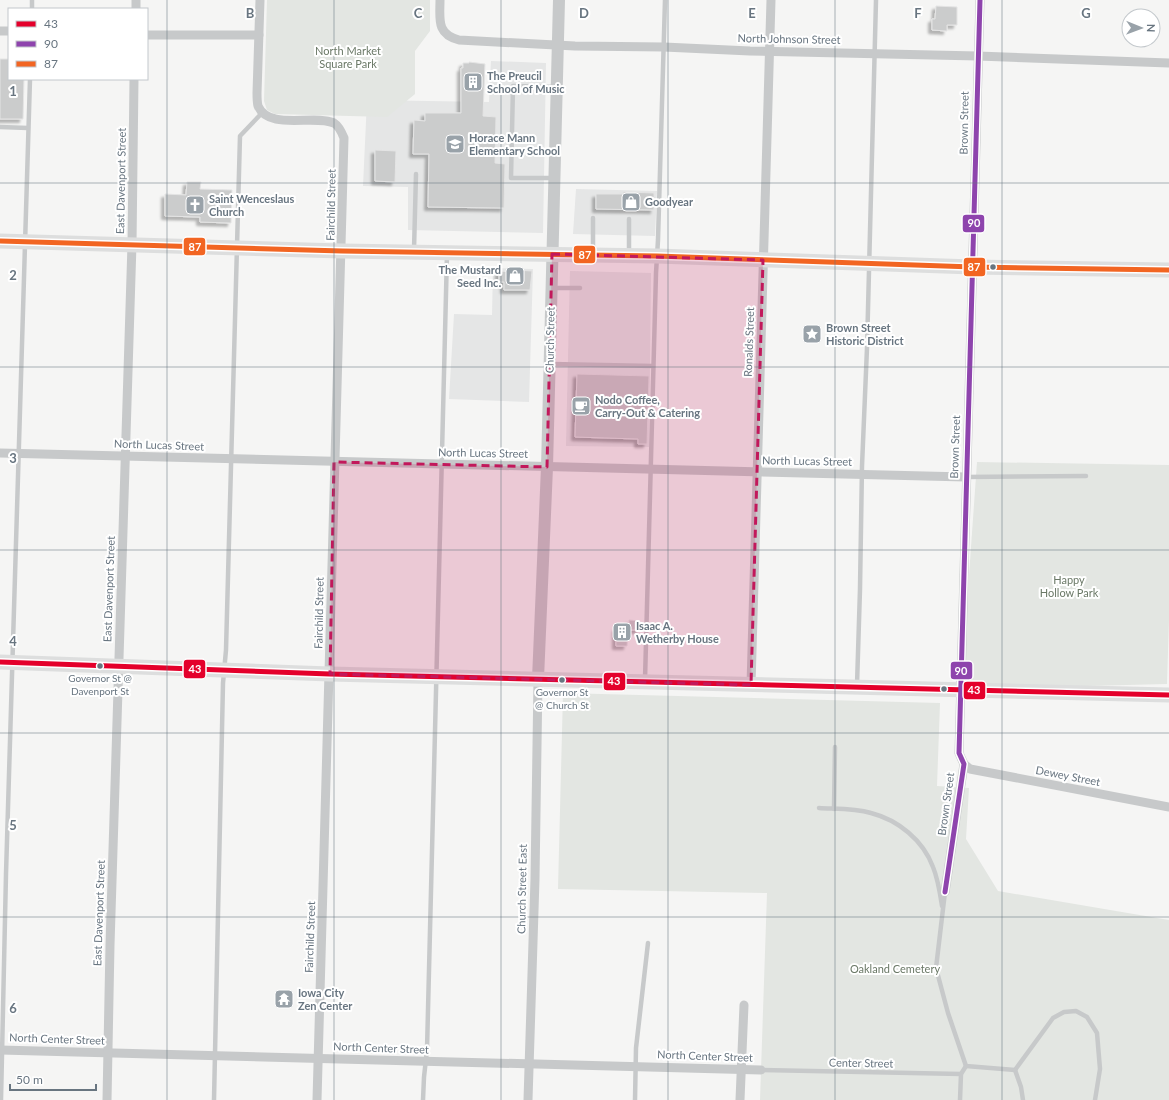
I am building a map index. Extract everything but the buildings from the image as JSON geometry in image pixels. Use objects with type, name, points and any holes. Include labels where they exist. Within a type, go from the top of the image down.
[{"type":"main road","points":[[0,241],[342,251],[657,256],[972,267],[1169,270]]},
{"type":"main road","points":[[6,662],[436,677],[1169,694]]},
{"type":"street","points":[[260,0],[257,93],[258,104],[262,113]]},
{"type":"street","name":"North Johnson Street","points":[[440,0],[441,28],[445,34],[458,40],[558,46],[664,47],[1169,63]]},
{"type":"street","name":"Church Street","points":[[538,679],[547,467],[559,0]]},
{"type":"street","name":"Ronalds Street","points":[[751,685],[771,0]]},
{"type":"street","name":"Brown Street","points":[[945,892],[964,764],[959,753],[980,0]]},
{"type":"street","points":[[148,35],[258,35]]},
{"type":"street","name":"East Davenport Street","points":[[107,1100],[132,244],[134,80]]},
{"type":"street","name":"Fairchild Street","points":[[262,113],[278,119],[326,121],[339,127],[344,138],[342,251],[334,462],[330,674],[318,1100]]},
{"type":"street","name":"North Lucas Street","points":[[0,452],[334,462],[966,477]]},
{"type":"street","name":"Church Street East","points":[[528,1100],[535,879],[538,679]]},
{"type":"street","name":"Dewey Street","points":[[964,764],[970,769],[1169,807]]},
{"type":"street","points":[[740,1100],[744,1005]]},
{"type":"street","name":"North Center Street","points":[[1,1050],[762,1070]]},
{"type":"lane","points":[[645,682],[653,366],[665,0]]},
{"type":"lane","points":[[857,687],[876,0]]},
{"type":"lane","points":[[1,1100],[6,662],[18,453],[30,80]]},
{"type":"lane","points":[[554,178],[511,178],[513,86],[556,87]]},
{"type":"lane","points":[[214,1100],[240,136],[262,113]]},
{"type":"lane","points":[[0,127],[28,128]]},
{"type":"lane","points":[[414,252],[416,174]]},
{"type":"lane","points":[[593,218],[593,255]]},
{"type":"lane","points":[[629,256],[630,219]]},
{"type":"lane","points":[[423,1100],[448,253]]},
{"type":"lane","points":[[551,288],[580,288]]},
{"type":"lane","points":[[549,364],[653,366]]},
{"type":"lane","points":[[966,477],[1086,476]]},
{"type":"lane","points":[[834,809],[835,746]]},
{"type":"lane","points":[[818,808],[870,813],[890,820],[907,831],[922,846],[933,867],[943,911]]},
{"type":"lane","points":[[945,892],[936,968],[948,1013],[966,1066]]},
{"type":"lane","points":[[635,1100],[636,1048],[648,943]]},
{"type":"lane","points":[[1015,1070],[1053,1018],[1064,1012],[1076,1011],[1087,1017],[1097,1033],[1100,1069],[1096,1100]]},
{"type":"lane","points":[[966,1066],[1015,1070]]},
{"type":"lane","points":[[960,1100],[960,1074],[966,1066]]},
{"type":"lane","name":"Center Street","points":[[762,1070],[960,1074]]},
{"type":"lane","points":[[1015,1070],[1024,1100]]},
{"type":"highlighted area","points":[[552,254],[763,260],[751,685],[330,674],[334,462],[547,467]]},
{"type":"shaded area","name":"Horace Mann Elementary School","points":[[491,61],[546,63],[543,233],[408,230],[408,187],[363,186],[367,100],[489,102]]},
{"type":"shaded area","points":[[576,189],[657,191],[655,236],[573,234]]},
{"type":"shaded area","points":[[493,268],[533,269],[529,402],[449,399],[454,314],[492,315]]},
{"type":"shaded area","points":[[570,271],[651,273],[649,447],[566,446]]},
{"type":"green space","name":"North Market Square Park","points":[[267,0],[430,0],[430,31],[415,51],[415,94],[387,117],[275,114],[267,110],[264,101]]},
{"type":"green space","name":"Happy Hollow Park","points":[[977,462],[1169,465],[1169,619],[1167,684],[961,689]]},
{"type":"green space","name":"Oakland Cemetery","points":[[563,693],[940,703],[937,786],[969,788],[966,839],[998,891],[1169,920],[1169,1100],[760,1100],[767,893],[558,889]]},
{"type":"transit line","name":"90","points":[[945,892],[964,764],[959,753],[980,0]]},
{"type":"transit line","name":"87","points":[[0,241],[342,251],[657,256],[973,267],[1169,270]]},
{"type":"transit line","name":"43","points":[[0,662],[330,674],[1169,695]]},
{"type":"place","name":"The Preucil School of Music","points":[[473,82]]},
{"type":"place","name":"Horace Mann Elementary School","points":[[455,144]]},
{"type":"place","name":"Goodyear","points":[[631,202]]},
{"type":"place","name":"Saint Wenceslaus Church","points":[[195,205]]},
{"type":"place","name":"The Mustard Seed Inc.","points":[[515,276]]},
{"type":"place","name":"Brown Street Historic District","points":[[812,334]]},
{"type":"place","name":"Nodo Coffee, Carry-Out & Catering","points":[[581,406]]},
{"type":"place","name":"Isaac A. Wetherby House","points":[[622,632]]},
{"type":"place","name":"Governor St @ Davenport St","points":[[100,666]]},
{"type":"place","name":"Governor St @ Church St","points":[[562,680]]},
{"type":"place","name":"Iowa City Zen Center","points":[[284,999]]}]
